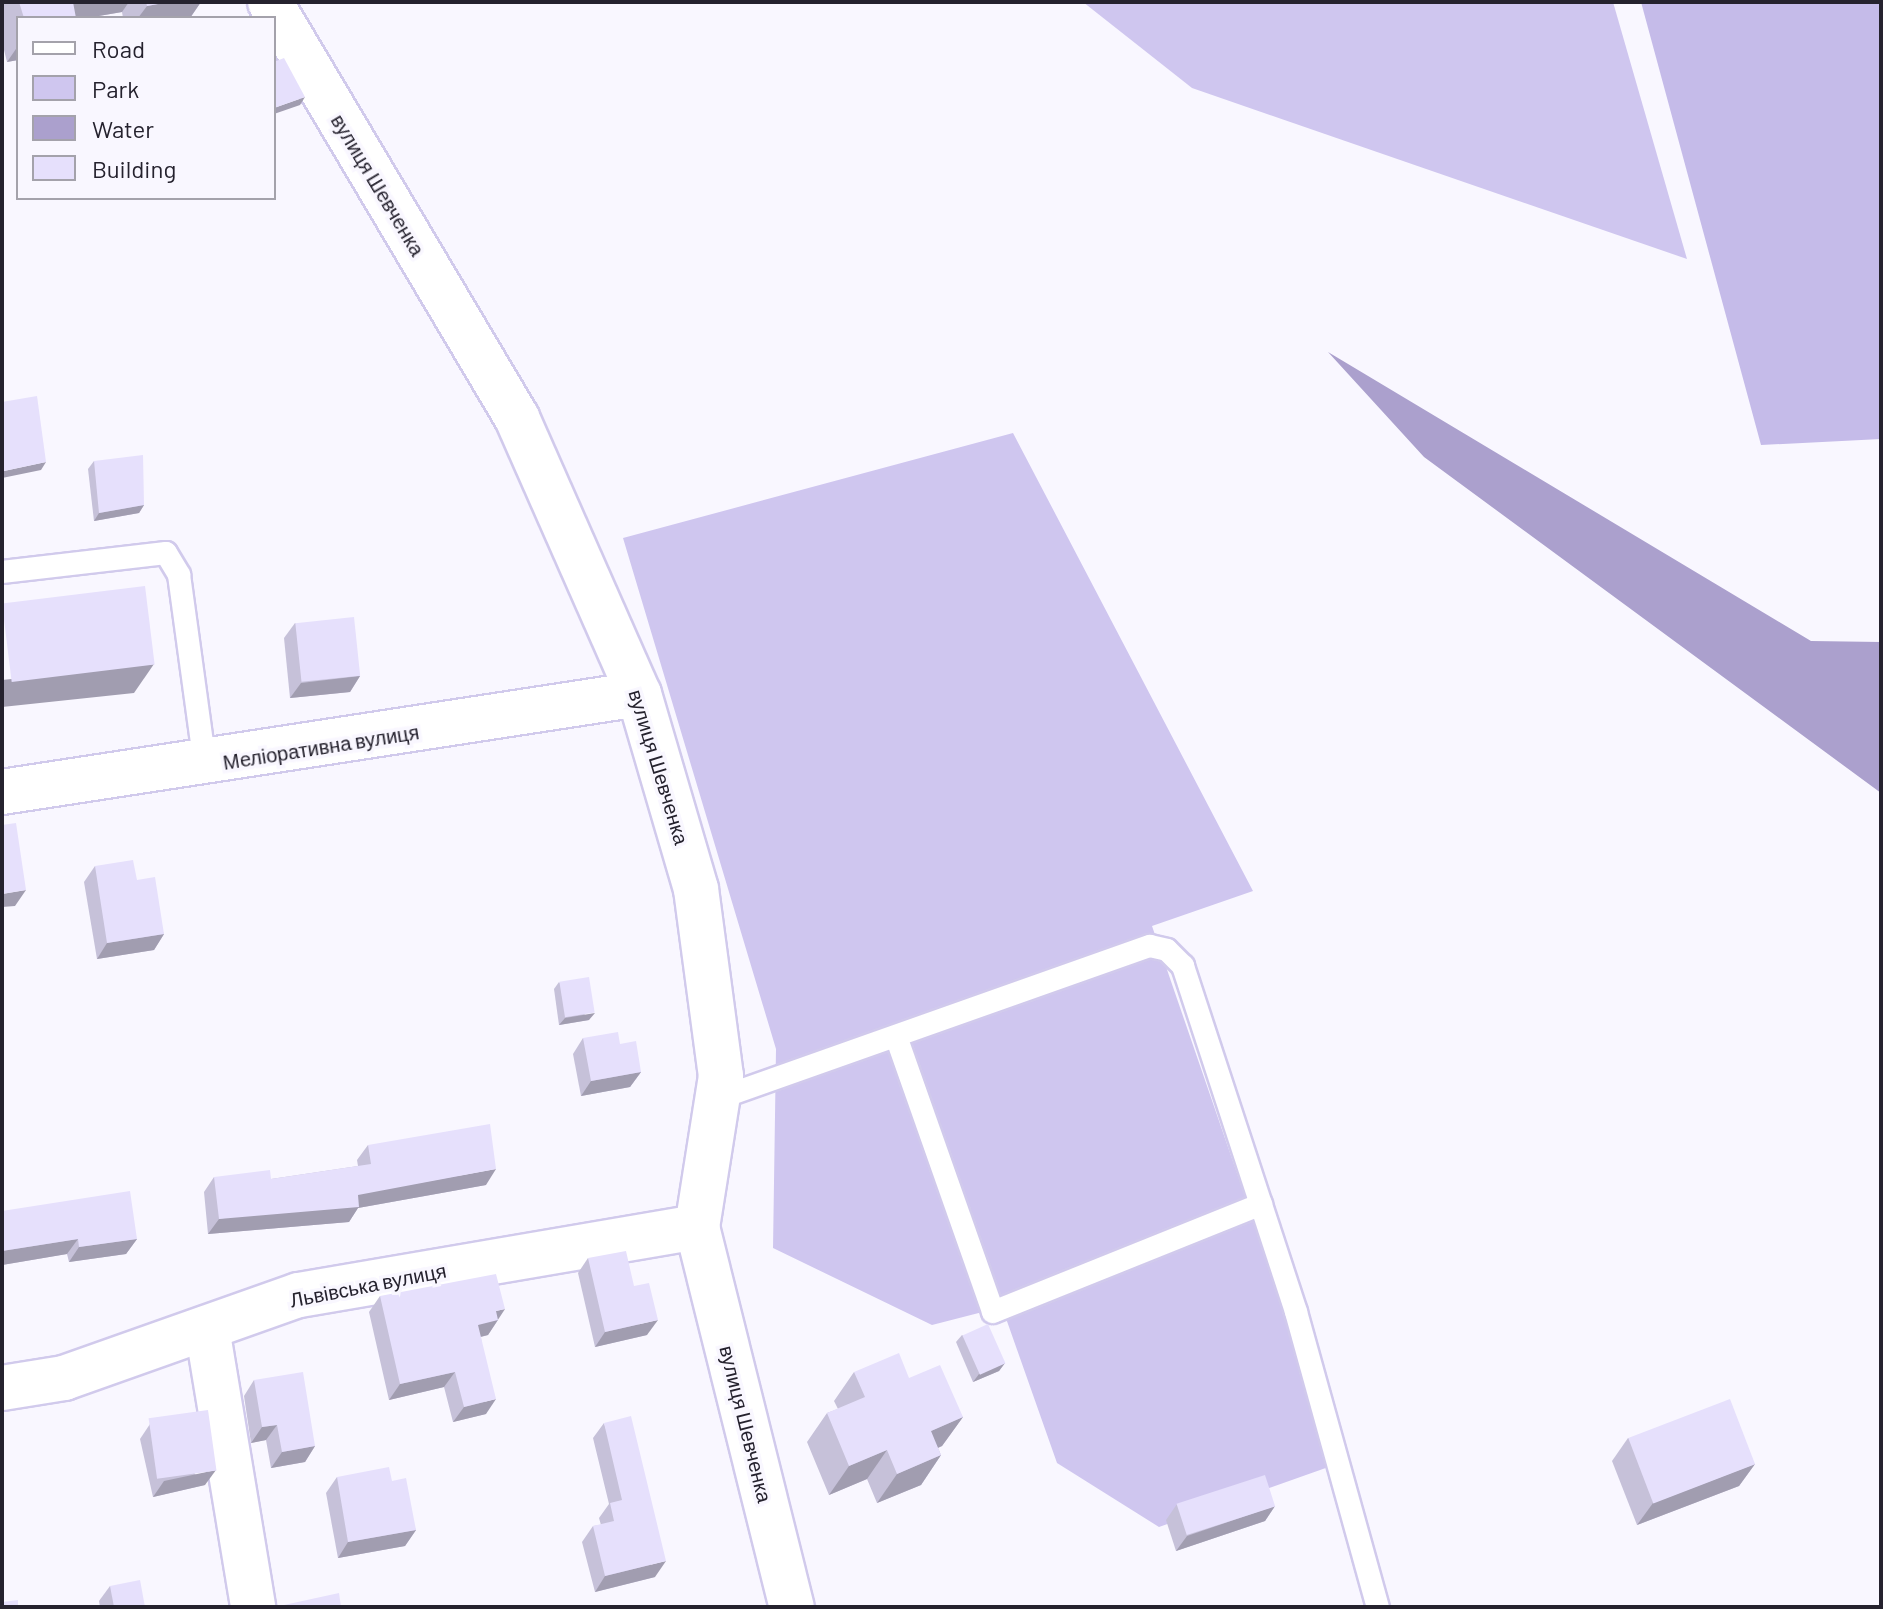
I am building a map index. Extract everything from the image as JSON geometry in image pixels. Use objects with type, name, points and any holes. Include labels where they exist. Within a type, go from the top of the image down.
[{"type":"street","name":"вулиця Шевченка","points":[[270,2],[517,418],[639,694],[696,889],[721,1076],[697,1227],[792,1607]]},
{"type":"street","name":"Меліоративна вулиця","points":[[2,792],[205,766],[639,694]]},
{"type":"street","name":"Львівська вулиця","points":[[2,1388],[64,1378],[299,1295],[697,1227]]},
{"type":"street","points":[[207,1328],[253,1607]]},
{"type":"lane","points":[[2,572],[166,553],[179,575],[205,766]]},
{"type":"lane","points":[[717,1099],[897,1039],[1150,946],[1167,950],[1183,966],[1261,1204],[1378,1607]]},
{"type":"lane","points":[[897,1039],[993,1312],[1261,1204]]},
{"type":"green space","points":[[1083,2],[1613,2],[1687,259],[1192,88]]},
{"type":"green space","points":[[1013,433],[1253,891],[1152,926],[1337,1464],[1159,1527],[1057,1463],[1002,1307],[932,1325],[773,1248],[776,1049],[623,538]]},
{"type":"shaded area","points":[[1641,2],[1881,2],[1881,439],[1761,445]]},
{"type":"water","points":[[1328,352],[1811,641],[1881,642],[1881,793],[1424,457]]},
{"type":"building","points":[[19,2],[73,2],[76,16],[23,16]]},
{"type":"building","points":[[146,2],[169,2],[147,6]]},
{"type":"building","points":[[284,58],[305,97],[276,107],[276,61]]},
{"type":"building","points":[[37,396],[46,462],[4,471],[2,402]]},
{"type":"building","points":[[143,455],[144,505],[99,513],[94,461]]},
{"type":"building","points":[[145,586],[155,664],[12,682],[2,604]]},
{"type":"building","points":[[354,617],[360,676],[301,682],[295,623]]},
{"type":"building","points":[[16,823],[26,890],[2,894],[2,825]]},
{"type":"building","points":[[133,860],[137,880],[155,877],[164,934],[107,943],[95,866]]},
{"type":"building","points":[[589,977],[595,1013],[565,1017],[559,982]]},
{"type":"building","points":[[618,1032],[620,1044],[636,1041],[641,1072],[591,1081],[583,1038]]},
{"type":"building","points":[[490,1124],[496,1169],[358,1195],[359,1207],[219,1219],[214,1177],[270,1170],[271,1179],[371,1164],[368,1145]]},
{"type":"building","points":[[130,1191],[137,1239],[79,1247],[78,1239],[2,1251],[2,1211]]},
{"type":"building","points":[[626,1251],[634,1286],[649,1283],[658,1320],[605,1332],[588,1258]]},
{"type":"building","points":[[496,1274],[505,1309],[496,1311],[498,1320],[478,1325],[496,1399],[464,1407],[455,1372],[400,1384],[380,1296]]},
{"type":"building","points":[[988,1324],[1005,1363],[980,1375],[962,1335]]},
{"type":"building","points":[[899,1353],[909,1378],[940,1365],[963,1417],[931,1431],[941,1455],[897,1474],[887,1450],[849,1466],[827,1413],[865,1397],[854,1372]]},
{"type":"building","points":[[303,1372],[315,1446],[282,1452],[277,1425],[262,1427],[254,1380]]},
{"type":"building","points":[[1730,1399],[1755,1464],[1653,1503],[1628,1438]]},
{"type":"building","points":[[208,1410],[216,1470],[157,1479],[149,1418]]},
{"type":"building","points":[[631,1416],[666,1561],[605,1576],[593,1526],[614,1521],[610,1503],[622,1500],[604,1423]]},
{"type":"building","points":[[389,1467],[392,1481],[406,1478],[416,1530],[348,1542],[337,1477]]},
{"type":"building","points":[[1265,1475],[1275,1506],[1187,1535],[1177,1504]]},
{"type":"building","points":[[140,1580],[145,1607],[114,1607],[110,1586]]},
{"type":"building","points":[[339,1593],[341,1607],[284,1605]]},
{"type":"building","points":[[18,1600],[18,1607],[2,1607],[2,1602]]}]
